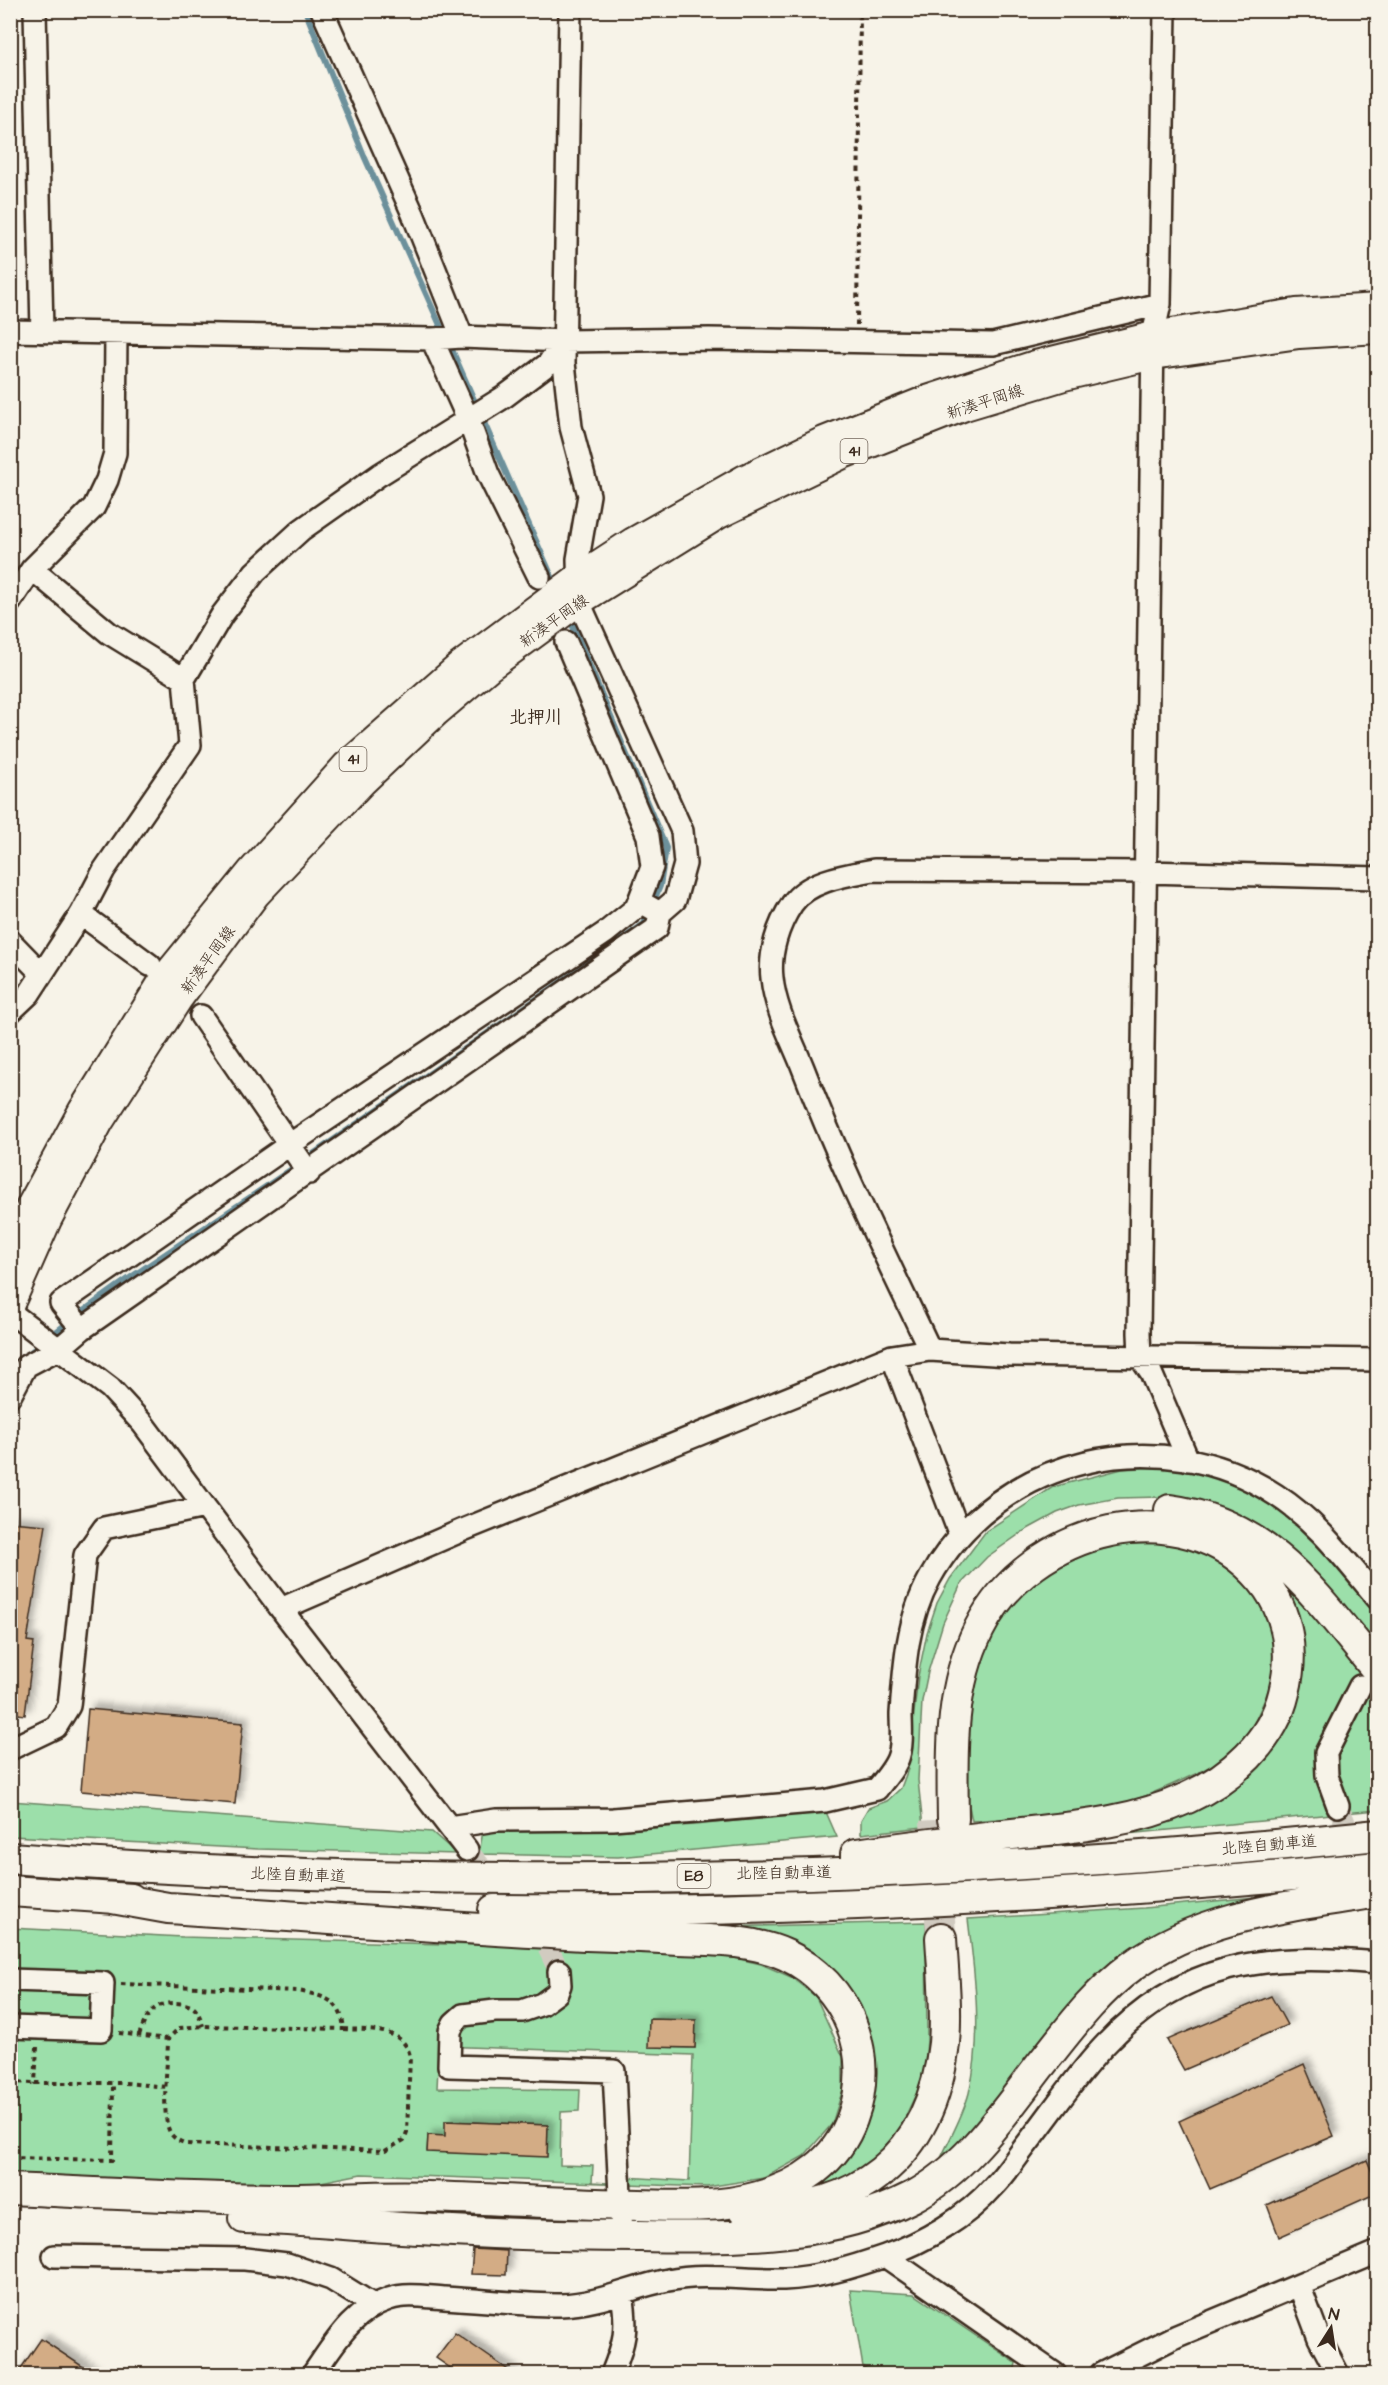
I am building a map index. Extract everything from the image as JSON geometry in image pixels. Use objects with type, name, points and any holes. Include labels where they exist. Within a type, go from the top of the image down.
[{"type":"highway","points":[[662,1877],[1101,1823],[1133,1817],[1188,1797],[1214,1784],[1236,1768],[1256,1748],[1272,1727],[1282,1701],[1288,1677],[1288,1640],[1280,1608],[1268,1588],[1252,1569],[1233,1553],[1211,1541],[1187,1533],[1159,1528],[1107,1531],[1054,1550],[1033,1564],[995,1603],[980,1627],[969,1652],[954,1711],[944,1819],[933,1769],[936,1709],[940,1683],[957,1631],[987,1582],[1007,1560],[1051,1530],[1077,1518],[1103,1511],[1158,1508],[1194,1514],[1238,1530],[1261,1544],[1304,1581],[1369,1678]]},
{"type":"highway","name":"北陸自動車道","points":[[10,1858],[274,1874],[434,1878],[662,1877],[1020,1864],[1377,1835]]},
{"type":"highway","name":"北陸自動車道","points":[[10,1891],[267,1906],[425,1910],[700,1909],[1018,1896],[1377,1867]]},
{"type":"highway","points":[[10,2210],[277,2219],[433,2230],[622,2236],[778,2234],[808,2230],[864,2217],[915,2196],[938,2180],[980,2140],[1088,2007],[1132,1966],[1192,1933],[1232,1920],[1377,1892]]},
{"type":"highway","points":[[112,1898],[168,1908],[569,1934],[732,1942],[759,1946],[784,1954],[808,1967],[827,1984],[842,2003],[854,2025],[860,2048],[861,2074],[859,2099],[851,2122],[839,2145],[823,2163],[803,2178],[757,2197],[731,2203],[687,2206]]},
{"type":"highway","points":[[10,2189],[275,2199],[423,2196],[764,2211],[793,2210],[818,2204],[843,2196],[885,2170],[901,2154],[926,2115],[940,2068],[950,1937],[962,1984],[962,2042],[954,2090],[939,2130],[926,2152],[886,2193],[837,2220],[808,2230]]},
{"type":"main road","name":"新湊平岡線","points":[[10,1250],[31,1204],[82,1110],[164,978],[251,871],[346,765],[460,665],[578,577],[633,541],[743,479],[824,440],[927,399],[1014,370],[1153,345],[1296,312],[1377,307]]},
{"type":"main road","name":"新湊平岡線","points":[[10,1306],[48,1220],[100,1122],[179,999],[255,896],[363,782],[436,713],[489,668],[579,602],[719,515],[843,455],[965,407],[1064,377],[1153,345],[1377,330]]},
{"type":"street","points":[[35,10],[42,332]]},
{"type":"street","points":[[322,10],[413,214],[462,337]]},
{"type":"street","points":[[10,1396],[26,1366],[60,1348],[81,1328],[309,1173],[657,928],[660,913],[675,900],[686,864],[682,831],[579,602],[578,559],[589,495],[571,427],[564,363],[570,10]]},
{"type":"street","points":[[1165,10],[1160,304],[1153,345],[1140,1357],[1151,1372],[1188,1460]]},
{"type":"street","points":[[10,331],[432,339],[462,337],[564,341],[708,339],[993,344],[1160,304]]},
{"type":"street","points":[[10,602],[32,569],[94,507],[107,480],[115,453],[116,333]]},
{"type":"street","points":[[432,339],[468,419],[488,474],[539,577]]},
{"type":"street","points":[[10,1012],[30,994],[81,914],[104,870],[190,745],[184,679],[222,615],[255,572],[301,530],[380,475],[504,396],[548,364],[564,341]]},
{"type":"street","points":[[32,569],[109,633],[184,679]]},
{"type":"street","points":[[81,1328],[61,1303],[289,1145],[605,933],[636,908],[652,867],[648,836],[566,642]]},
{"type":"street","points":[[930,1350],[828,1134],[778,1004],[772,978],[773,951],[778,929],[793,902],[814,886],[874,870],[1146,872],[1377,878]]},
{"type":"street","points":[[639,901],[660,913]]},
{"type":"street","points":[[81,914],[150,965]]},
{"type":"street","points":[[10,941],[42,974]]},
{"type":"street","points":[[201,1016],[309,1173]]},
{"type":"street","points":[[10,1312],[110,1388],[143,1424],[281,1609],[467,1850]]},
{"type":"street","points":[[281,1609],[463,1530],[892,1356],[930,1350],[1140,1357],[1377,1360]]},
{"type":"street","points":[[892,1356],[960,1535]]},
{"type":"street","points":[[449,1827],[496,1820],[613,1819],[825,1801],[877,1790],[899,1756],[909,1632],[929,1579],[960,1535],[985,1510],[1024,1484],[1060,1469],[1100,1457],[1145,1456],[1188,1460],[1231,1471],[1276,1495],[1314,1524],[1377,1599]]},
{"type":"street","points":[[10,1749],[56,1727],[69,1706],[85,1555],[104,1528],[205,1507]]},
{"type":"street","points":[[1338,1806],[1327,1776],[1326,1753],[1369,1678]]},
{"type":"street","points":[[313,2374],[348,2324],[373,2306],[393,2297],[418,2296],[561,2305],[598,2301],[668,2280],[695,2277],[787,2279],[819,2275],[885,2256],[922,2240],[961,2215],[992,2189],[1102,2049],[1131,2020],[1159,1998],[1230,1967],[1269,1960],[1310,1958],[1377,1963]]},
{"type":"street","points":[[559,1971],[560,1985],[557,1993],[542,2004],[522,2011],[463,2014],[450,2031],[449,2066],[614,2071],[622,2236]]},
{"type":"street","points":[[10,1980],[103,1983],[101,2030],[10,2027]]},
{"type":"street","points":[[1101,2374],[1177,2336],[1377,2252]]},
{"type":"street","points":[[54,2256],[245,2259],[287,2264],[331,2279],[373,2306]]},
{"type":"street","points":[[885,2256],[1055,2374]]},
{"type":"street","points":[[1299,2285],[1319,2338],[1338,2374]]},
{"type":"street","points":[[612,2374],[623,2348],[627,2322],[622,2294]]},
{"type":"path","points":[[857,343],[860,10]]},
{"type":"path","points":[[103,1983],[298,1991],[326,1996],[337,2007],[343,2019],[344,2029]]},
{"type":"path","points":[[139,2035],[148,2015],[158,2006],[178,2003],[192,2006],[197,2011],[203,2026]]},
{"type":"path","points":[[203,2026],[344,2029],[385,2032],[397,2036],[407,2045],[410,2056],[407,2132],[404,2140],[385,2151],[187,2144],[176,2140],[169,2132],[166,2119],[168,2039],[179,2028],[203,2026]]},
{"type":"path","points":[[35,2083],[38,2028]]},
{"type":"path","points":[[101,2030],[168,2039]]},
{"type":"path","points":[[10,2082],[167,2087]]},
{"type":"path","points":[[10,2158],[112,2160],[112,2084]]},
{"type":"green space","points":[[1160,1467],[1210,1473],[1272,1501],[1312,1532],[1372,1608],[1377,1624],[1374,1640],[1306,1564],[1203,1503],[1161,1497],[1118,1498],[1079,1505],[1057,1513],[1024,1531],[987,1557],[961,1584],[943,1623],[922,1701],[918,1780],[923,1827],[861,1834],[861,1820],[868,1808],[887,1801],[901,1788],[908,1769],[918,1676],[927,1633],[937,1603],[950,1579],[986,1531],[1053,1487],[1122,1469]]},
{"type":"green space","points":[[1162,1543],[1180,1545],[1197,1551],[1221,1564],[1256,1597],[1267,1617],[1273,1638],[1274,1660],[1270,1684],[1252,1727],[1236,1748],[1219,1762],[1149,1795],[1103,1808],[1066,1814],[972,1821],[966,1791],[966,1711],[990,1634],[1015,1600],[1046,1575],[1078,1555],[1125,1544]]},
{"type":"green space","points":[[1293,1590],[1377,1687],[1377,1810],[1088,1837],[1260,1758],[1287,1595]]},
{"type":"green space","points":[[10,1801],[432,1832],[457,1854],[258,1849],[11,1836]]},
{"type":"green space","points":[[826,1812],[837,1837],[618,1857],[479,1854],[483,1831],[598,1831],[695,1825]]},
{"type":"green space","points":[[1266,1896],[1188,1924],[977,2130],[940,2160],[969,2093],[976,2050],[976,2006],[968,1919],[1144,1908]]},
{"type":"green space","points":[[926,1922],[927,2039],[925,2069],[917,2092],[898,2132],[879,2153],[852,2175],[827,2187],[823,2178],[843,2156],[854,2000],[717,1927]]},
{"type":"green space","points":[[10,1928],[183,1937],[519,1946],[721,1955],[761,1964],[791,1977],[816,1997],[843,2057],[843,2089],[832,2124],[804,2156],[764,2178],[707,2187],[625,2184],[626,2177],[689,2181],[693,2055],[439,2046],[437,2088],[580,2090],[579,2111],[561,2112],[560,2165],[593,2166],[592,2182],[621,2184],[361,2174],[291,2188],[11,2173]],"holes":[[[649,2020],[695,2021],[695,2048],[649,2047]],[[446,2121],[547,2125],[427,2151],[428,2135],[445,2136]]]},
{"type":"green space","points":[[850,2290],[914,2294],[1016,2363],[1014,2374],[874,2374],[863,2367]]},
{"type":"building","points":[[10,1522],[46,1525],[27,1641],[34,1642],[25,1715],[10,1713]]},
{"type":"building","points":[[88,1709],[243,1723],[235,1804],[81,1791]]},
{"type":"building","points":[[1271,1996],[1287,2025],[1184,2070],[1167,2040]]},
{"type":"building","points":[[649,2019],[696,2020],[695,2048],[648,2047]]},
{"type":"building","points":[[1304,2064],[1334,2136],[1210,2189],[1179,2121]]},
{"type":"building","points":[[445,2121],[548,2125],[547,2157],[427,2152],[428,2135],[445,2136]]},
{"type":"building","points":[[1367,2160],[1377,2184],[1377,2193],[1279,2237],[1267,2205]]},
{"type":"building","points":[[473,2249],[507,2251],[506,2275],[471,2274]]},
{"type":"building","points":[[455,2333],[514,2374],[459,2374],[436,2358]]},
{"type":"building","points":[[41,2339],[94,2374],[17,2374]]},
{"type":"waterway","points":[[305,10],[365,158],[444,334]]},
{"type":"waterway","points":[[449,343],[556,586]]},
{"type":"waterway","points":[[27,1355],[121,1284],[283,1175],[644,924],[660,886],[666,848],[569,617]]},
{"type":"tunnel","points":[[1338,1806],[1356,1848]]},
{"type":"tunnel","points":[[935,1820],[941,1938]]},
{"type":"tunnel","points":[[467,1850],[548,1948],[559,1971]]},
{"type":"district","name":"北押川","points":[[536,717]]}]
